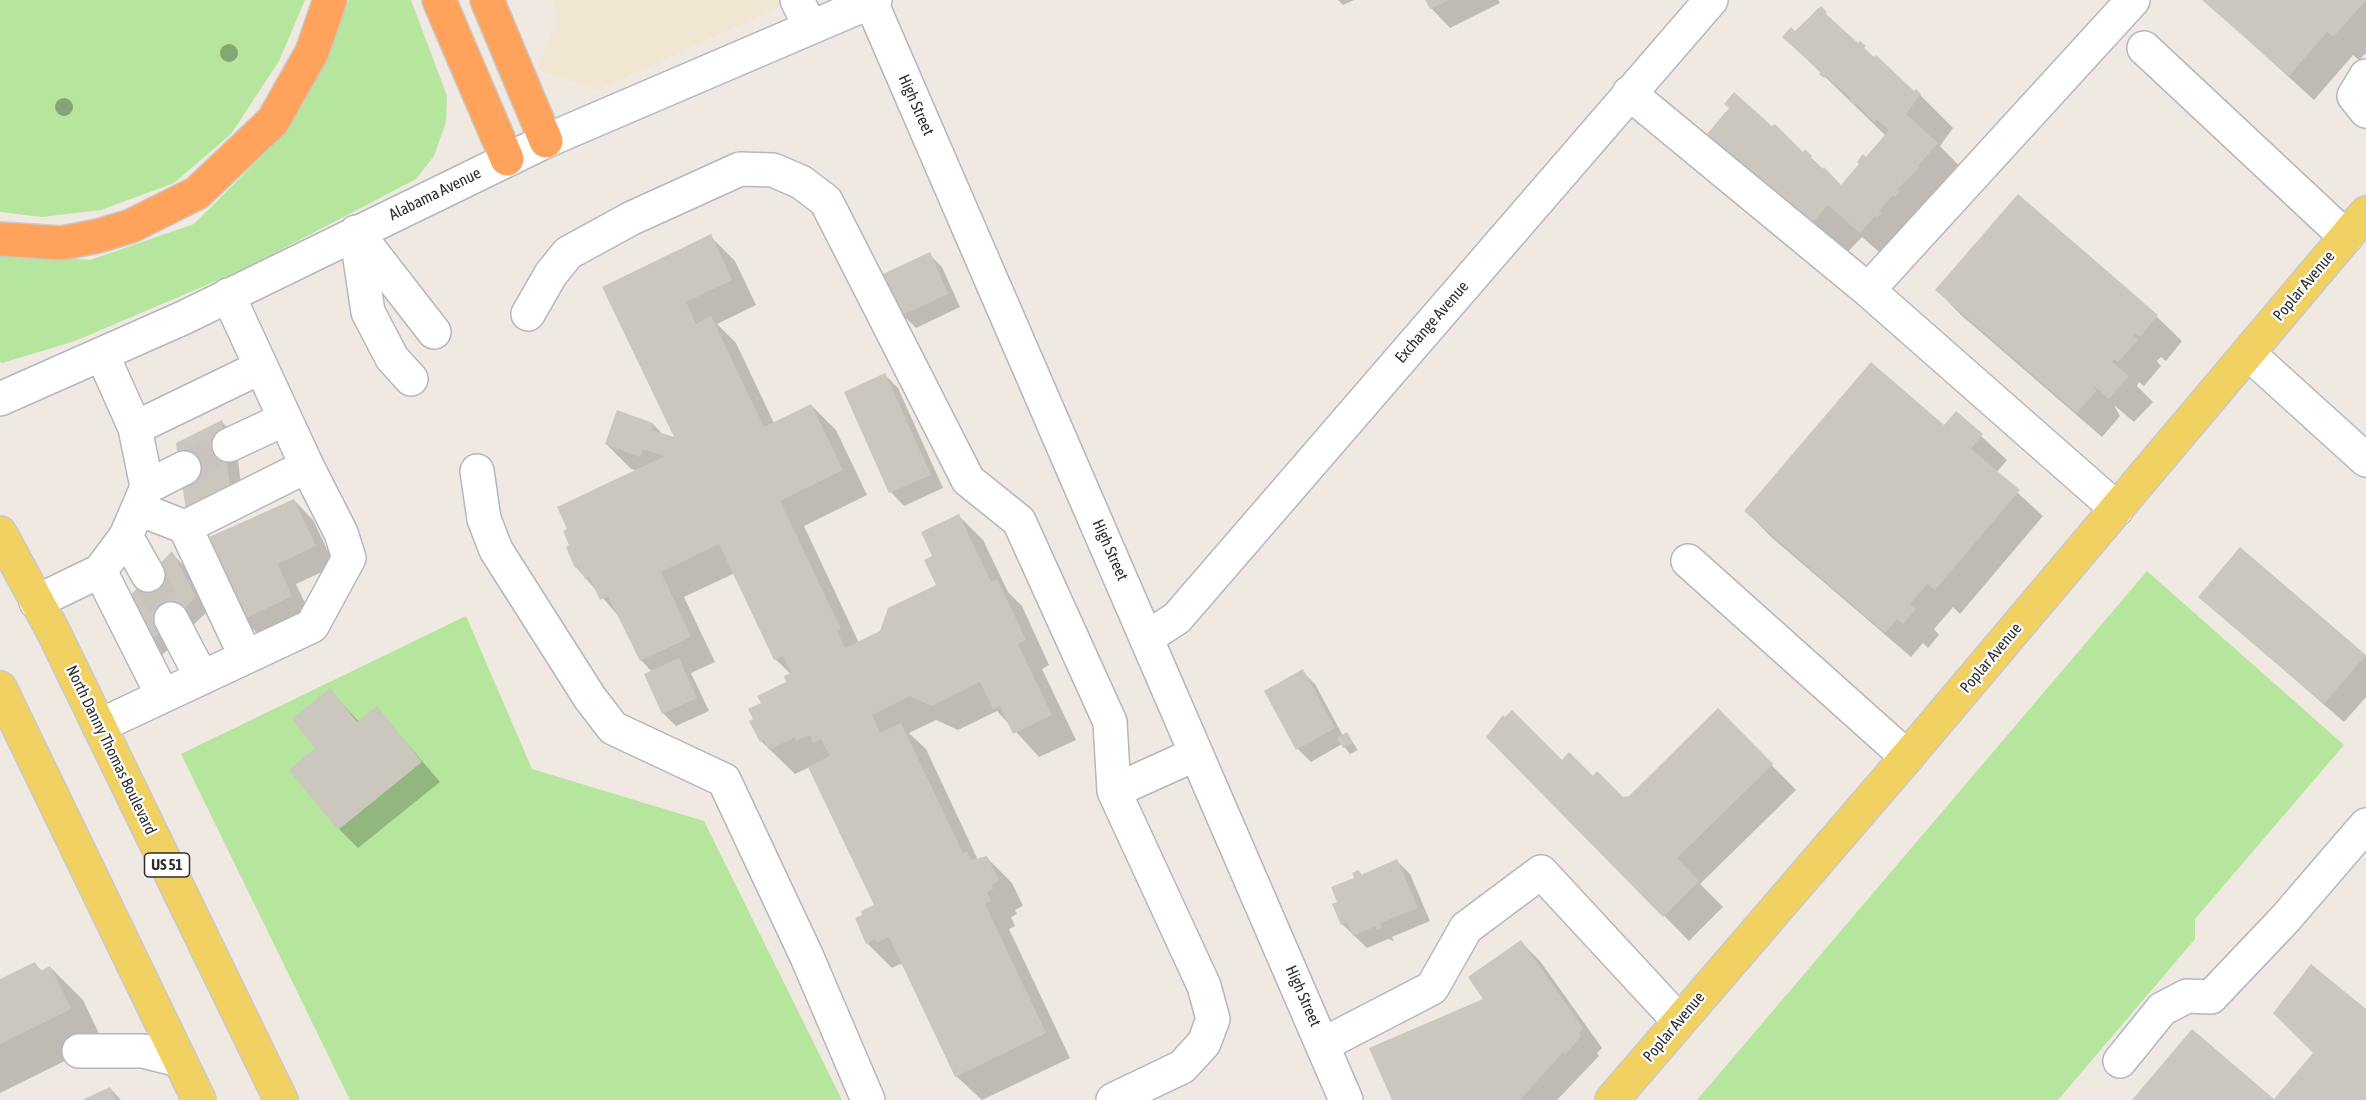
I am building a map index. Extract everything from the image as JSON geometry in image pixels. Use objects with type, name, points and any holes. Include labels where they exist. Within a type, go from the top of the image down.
[{"type":"highway","points":[[0,239],[62,243],[98,236],[131,226],[197,193],[249,147],[273,121],[312,52],[330,0]]},
{"type":"highway","points":[[439,0],[507,159]]},
{"type":"highway","points":[[487,0],[546,141]]},
{"type":"main road","name":"Poplar Avenue","points":[[1626,1093],[1679,1021],[1907,757],[2356,225]]},
{"type":"main road","name":"North Danny Thomas Boulevard","points":[[0,533],[99,726],[281,1100]]},
{"type":"main road","points":[[0,688],[199,1100]]},
{"type":"street","name":"Exchange Avenue","points":[[1148,637],[1177,618],[1711,0]]},
{"type":"street","points":[[1868,290],[2133,0]]},
{"type":"street","name":"Alabama Avenue","points":[[0,399],[228,295],[804,14],[865,2]]},
{"type":"street","name":"High Street","points":[[865,2],[1148,637],[1196,754],[1324,1044],[1346,1100]]},
{"type":"street","points":[[2144,48],[2356,225]]},
{"type":"street","points":[[2366,76],[2354,96],[2366,111]]},
{"type":"street","points":[[1629,93],[1868,290],[2116,509]]},
{"type":"street","points":[[528,314],[551,274],[568,254],[632,218],[740,169],[773,170],[801,182],[826,201],[968,480],[1019,521],[1110,722],[1114,790],[1204,986],[1214,1019],[1204,1043],[1182,1067],[1113,1100]]},
{"type":"street","points":[[356,232],[434,332]]},
{"type":"street","points":[[356,232],[368,312],[392,358],[411,379]]},
{"type":"street","points":[[99,726],[312,626],[349,558],[341,533],[307,466],[228,295]]},
{"type":"street","points":[[2248,352],[2366,460]]},
{"type":"street","points":[[102,354],[135,428],[138,511],[148,575]]},
{"type":"street","points":[[135,428],[261,368]]},
{"type":"street","points":[[229,445],[285,418]]},
{"type":"street","points":[[138,511],[185,527],[307,466]]},
{"type":"street","points":[[36,602],[100,571],[138,511],[184,468]]},
{"type":"street","points":[[477,471],[484,519],[496,550],[565,659],[613,728],[724,780],[807,957],[868,1100]]},
{"type":"street","points":[[185,527],[246,657]]},
{"type":"street","points":[[1688,561],[1907,757]]},
{"type":"street","points":[[100,571],[163,696]]},
{"type":"street","points":[[171,619],[202,678]]},
{"type":"street","points":[[1114,790],[1196,754]]},
{"type":"street","points":[[2120,1061],[2162,1010],[2187,996],[2211,997],[2289,914],[2366,825]]},
{"type":"street","points":[[1324,1044],[1432,988],[1466,928],[1541,872],[1679,1021]]},
{"type":"street","points":[[79,1051],[143,1051],[179,1060]]},
{"type":"shaded area","points":[[552,0],[794,0],[597,90],[537,70],[559,17]]},
{"type":"green space","points":[[0,0],[305,0],[279,61],[231,134],[174,183],[101,210],[42,217],[0,212]]},
{"type":"green space","points":[[349,0],[411,0],[447,96],[446,122],[434,156],[416,179],[244,269],[75,341],[2,363],[0,361],[0,251],[90,260],[194,224],[279,139],[326,62]]},
{"type":"green space","points":[[2147,571],[2344,745],[2195,919],[2195,939],[2058,1100],[1697,1100]]},
{"type":"green space","points":[[466,616],[532,769],[704,821],[842,1100],[350,1100],[181,754]]},
{"type":"building","points":[[1425,0],[1449,0],[1430,9]]},
{"type":"building","points":[[2202,0],[2366,0],[2337,33],[2333,36],[2327,32],[2289,76]]},
{"type":"building","points":[[1821,6],[1827,12],[1826,14],[1858,43],[1860,41],[1874,57],[1876,55],[1914,91],[1916,89],[1921,94],[1906,114],[1938,143],[1918,166],[1920,167],[1897,189],[1900,191],[1895,197],[1893,195],[1879,211],[1881,213],[1877,218],[1875,216],[1860,233],[1828,205],[1812,223],[1708,136],[1708,133],[1729,108],[1724,104],[1734,92],[1772,126],[1775,124],[1803,152],[1805,149],[1812,156],[1810,158],[1823,169],[1824,167],[1841,185],[1859,164],[1857,162],[1863,154],[1866,157],[1889,130],[1877,120],[1874,122],[1856,103],[1855,105],[1849,101],[1851,98],[1826,76],[1824,78],[1819,74],[1821,72],[1782,37],[1791,27],[1795,31]]},
{"type":"building","points":[[2018,194],[2158,315],[2140,337],[2135,333],[2133,336],[2138,340],[2118,362],[2114,359],[2111,361],[2129,376],[2109,399],[2093,385],[2096,391],[2077,413],[1935,290]]},
{"type":"building","points":[[711,234],[732,280],[686,302],[696,324],[711,316],[764,427],[811,404],[843,470],[780,501],[841,629],[837,631],[845,648],[880,631],[888,608],[936,585],[924,560],[932,556],[921,532],[959,514],[991,582],[997,579],[1026,640],[1018,644],[1052,715],[1013,734],[1000,706],[993,709],[980,682],[932,706],[910,696],[872,715],[880,733],[901,723],[963,853],[967,851],[971,860],[987,856],[999,881],[991,885],[993,889],[987,892],[991,901],[985,904],[1046,1033],[955,1077],[889,937],[877,943],[875,939],[866,944],[855,918],[862,915],[861,911],[874,905],[808,767],[830,756],[821,739],[813,743],[810,735],[796,741],[795,737],[769,750],[764,740],[760,742],[749,721],[753,719],[748,709],[761,703],[757,696],[786,682],[784,676],[791,673],[783,656],[774,660],[719,544],[661,572],[691,637],[640,661],[608,596],[600,600],[589,577],[585,579],[578,566],[575,568],[566,547],[569,545],[563,531],[567,529],[557,507],[665,456],[643,449],[640,457],[605,444],[617,410],[653,423],[651,430],[674,437],[602,287]]},
{"type":"building","points":[[930,252],[948,294],[902,315],[883,274]]},
{"type":"building","points":[[1871,362],[1944,425],[1956,411],[1983,434],[1971,449],[2020,490],[1935,590],[1927,584],[1910,604],[1916,609],[1903,624],[1897,619],[1885,633],[1744,511]]},
{"type":"building","points":[[885,373],[931,475],[889,493],[844,392]]},
{"type":"building","points":[[222,420],[231,496],[187,517],[176,443]]},
{"type":"building","points":[[294,499],[316,546],[278,564],[292,596],[242,620],[205,539]]},
{"type":"building","points":[[2240,547],[2366,655],[2324,704],[2198,597]]},
{"type":"building","points":[[172,551],[196,597],[147,644],[125,601]]},
{"type":"building","points":[[679,658],[697,698],[662,714],[644,674]]},
{"type":"building","points":[[1303,669],[1335,728],[1296,750],[1264,691]]},
{"type":"building","points":[[330,688],[357,722],[377,706],[422,762],[338,830],[289,770],[315,748],[292,719]]},
{"type":"building","points":[[1718,708],[1773,764],[1677,858],[1699,881],[1663,917],[1486,737],[1503,715],[1505,717],[1512,710],[1562,760],[1569,752],[1593,776],[1597,771],[1623,797],[1629,796]]},
{"type":"building","points":[[1347,732],[1353,743],[1343,748],[1337,738]]},
{"type":"building","points":[[1397,859],[1418,908],[1380,923],[1382,928],[1377,930],[1375,926],[1353,936],[1347,923],[1341,925],[1332,904],[1337,902],[1331,887],[1354,878],[1352,873],[1359,870],[1361,875]]},
{"type":"building","points":[[1521,940],[1583,1028],[1579,1033],[1581,1036],[1566,1054],[1563,1052],[1520,1100],[1392,1100],[1369,1048],[1483,999],[1468,977]]},
{"type":"building","points":[[35,962],[40,971],[50,966],[71,1009],[0,1044],[0,979]]},
{"type":"building","points":[[2311,964],[2366,1009],[2366,1100],[2132,1100],[2192,1029],[2274,1099],[2313,1053],[2273,1013]]},
{"type":"building","points":[[110,1087],[116,1100],[82,1100]]},
{"type":"tunnel","points":[[184,468],[229,445]]},
{"type":"tunnel","points":[[148,575],[171,619]]}]
